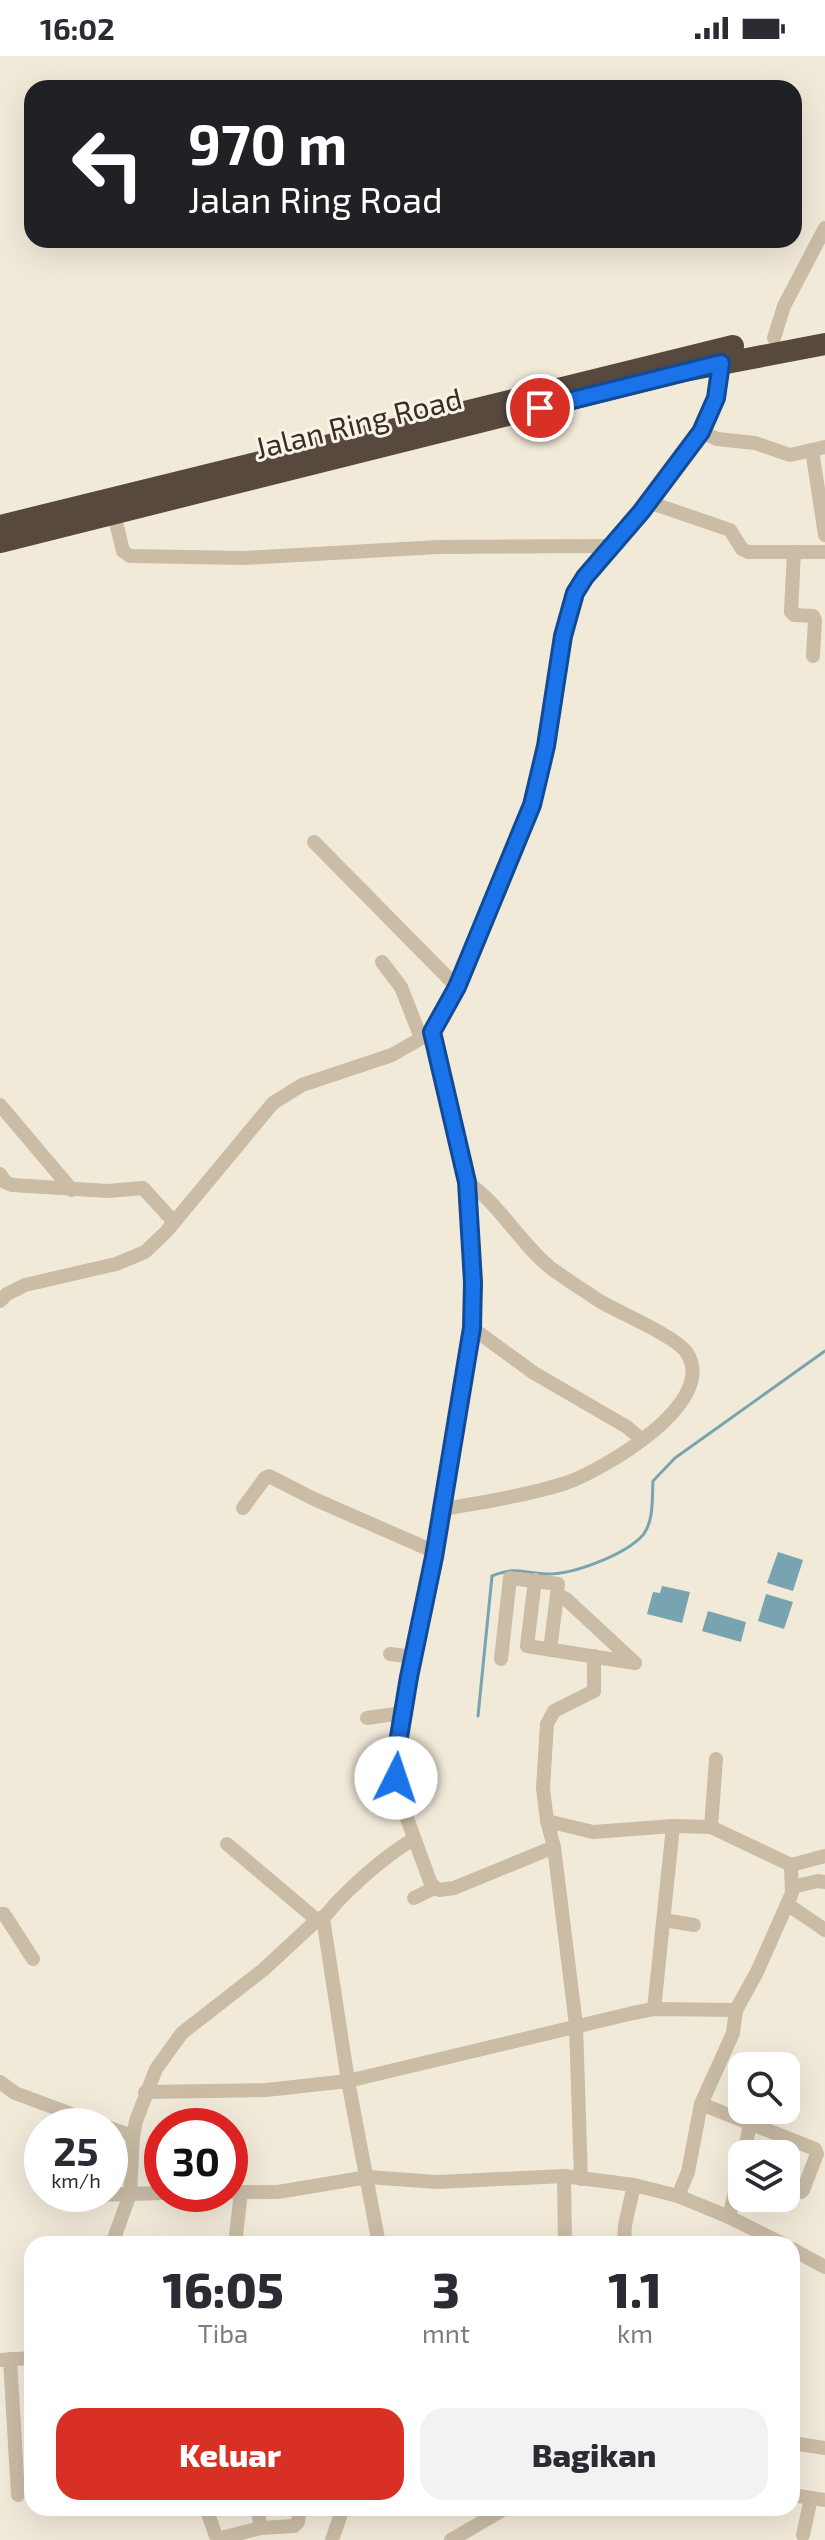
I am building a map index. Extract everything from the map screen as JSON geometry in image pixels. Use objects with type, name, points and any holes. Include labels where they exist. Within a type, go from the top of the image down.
[{"type":"highway","name":"Jalan Ring Road","points":[[0,542],[14,528],[699,352],[825,329]]},
{"type":"highway","name":"Jalan Ring Road","points":[[14,528],[114,514],[721,363],[825,344]]},
{"type":"street","points":[[774,338],[784,306],[825,228]]},
{"type":"street","points":[[0,1301],[25,1285],[134,1257],[154,1246],[273,1103],[302,1085],[392,1055],[426,1035],[457,987],[532,805],[546,746],[563,636],[575,593],[701,432],[716,398],[721,363]]},
{"type":"street","points":[[701,432],[717,439],[755,443],[790,455],[819,449],[825,535]]},
{"type":"street","points":[[648,502],[730,530],[742,549],[748,552],[825,552]]},
{"type":"street","points":[[114,514],[123,551],[130,556],[244,558],[450,546],[611,546]]},
{"type":"street","points":[[794,552],[791,612],[794,615],[813,616],[813,656]]},
{"type":"street","points":[[314,842],[457,987]]},
{"type":"street","points":[[382,962],[401,987],[426,1035],[467,1182],[473,1282],[472,1328],[403,1713],[396,1778],[401,1806],[434,1888]]},
{"type":"street","points":[[0,1105],[72,1190]]},
{"type":"street","points":[[0,1174],[5,1182],[12,1185],[108,1191],[143,1188],[173,1221]]},
{"type":"street","points":[[440,1510],[519,1496],[567,1482],[616,1457],[641,1439],[670,1416],[692,1383],[693,1370],[681,1346],[597,1299],[554,1270],[534,1253],[486,1196],[467,1182]]},
{"type":"street","points":[[472,1328],[534,1373],[627,1427],[641,1439]]},
{"type":"street","points":[[243,1508],[265,1478],[275,1477],[314,1499],[433,1554]]},
{"type":"street","points":[[501,1659],[510,1578],[558,1584],[550,1650]]},
{"type":"street","points":[[535,1580],[527,1646],[635,1663],[566,1599],[557,1595]]},
{"type":"street","points":[[390,1654],[413,1657]]},
{"type":"street","points":[[581,2179],[576,2025],[554,1847],[543,1788],[549,1716],[594,1691],[594,1656]]},
{"type":"street","points":[[367,1718],[403,1713]]},
{"type":"street","points":[[711,1827],[716,1759]]},
{"type":"street","points":[[547,1821],[593,1832],[673,1826],[711,1827],[791,1865],[825,1856]]},
{"type":"street","points":[[654,2009],[673,1826]]},
{"type":"street","points":[[115,2236],[130,2194],[133,2136],[145,2092],[156,2069],[182,2033],[263,1970],[376,1865],[414,1839]]},
{"type":"street","points":[[227,1844],[320,1919],[378,2236]]},
{"type":"street","points":[[414,1898],[434,1888],[454,1888],[554,1847]]},
{"type":"street","points":[[678,2196],[688,2172],[701,2104],[733,2033],[736,2010],[757,1972],[787,1904],[792,1887],[791,1865]]},
{"type":"street","points":[[792,1887],[825,1882]]},
{"type":"street","points":[[787,1904],[825,1930]]},
{"type":"street","points":[[0,1914],[4,1914],[33,1959]]},
{"type":"street","points":[[664,1920],[694,1925]]},
{"type":"street","points":[[145,2092],[266,2090],[348,2081],[654,2009],[736,2010]]},
{"type":"street","points":[[0,2082],[15,2093],[51,2108]]},
{"type":"street","points":[[701,2104],[728,2112]]},
{"type":"street","points":[[760,2124],[794,2140]]},
{"type":"street","points":[[128,2134],[133,2136]]},
{"type":"street","points":[[800,2143],[817,2151],[800,2192]]},
{"type":"street","points":[[564,2176],[565,2236]]},
{"type":"street","points":[[248,2192],[278,2192],[368,2177],[437,2182],[564,2176],[634,2185],[678,2196],[767,2236]]},
{"type":"street","points":[[624,2236],[634,2185]]},
{"type":"street","points":[[130,2194],[144,2194]]},
{"type":"street","points":[[235,2236],[236,2212]]},
{"type":"street","points":[[729,2217],[730,2212]]},
{"type":"street","points":[[800,2253],[825,2267]]},
{"type":"street","points":[[5,2360],[18,2495]]},
{"type":"street","points":[[800,2444],[825,2448]]},
{"type":"street","points":[[803,2535],[818,2499]]},
{"type":"street","points":[[209,2516],[217,2539],[261,2528],[294,2526],[299,2516]]},
{"type":"street","points":[[259,2516],[261,2528]]},
{"type":"street","points":[[332,2540],[340,2516]]},
{"type":"street","points":[[451,2540],[492,2516]]},
{"type":"water","points":[[778,1552],[803,1560],[793,1591],[767,1583]]},
{"type":"water","points":[[662,1586],[690,1592],[682,1623],[647,1614],[653,1592],[660,1593]]},
{"type":"water","points":[[766,1594],[793,1602],[784,1629],[758,1621]]},
{"type":"water","points":[[708,1611],[746,1622],[741,1642],[702,1631]]},
{"type":"waterway","points":[[478,1716],[492,1576],[513,1571],[546,1574],[570,1571],[624,1550],[647,1529],[652,1509],[653,1481],[675,1458],[825,1351]]},
{"type":"route","points":[[396,1778],[398,1743],[434,1557],[474,1302],[467,1182],[432,1032],[457,987],[532,805],[546,746],[563,636],[575,593],[701,432],[716,398],[721,363],[540,408]]}]
